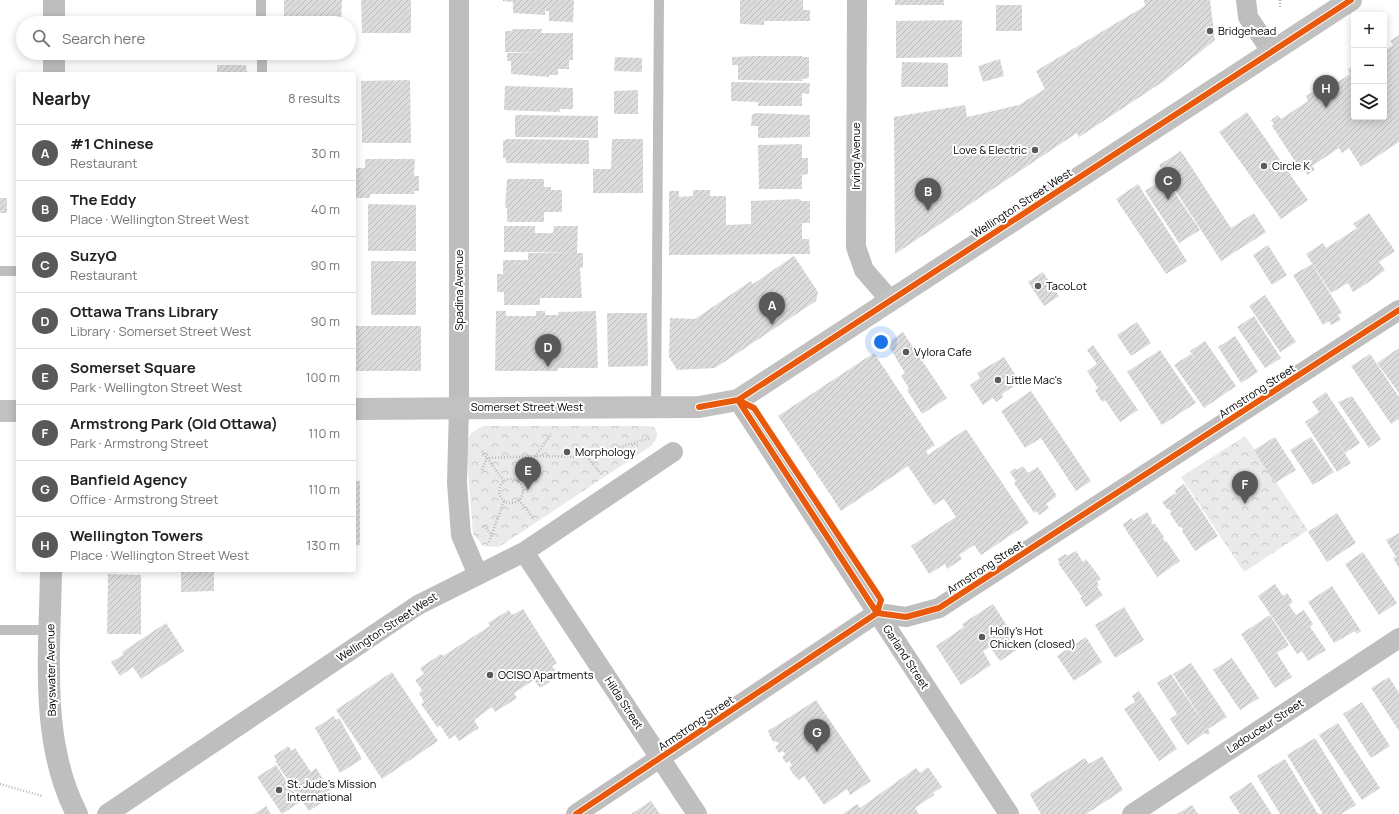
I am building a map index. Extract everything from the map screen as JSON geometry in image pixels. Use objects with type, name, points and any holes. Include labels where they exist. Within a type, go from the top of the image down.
[{"type":"main road","name":"Wellington Street West","points":[[699,407],[738,400],[1350,0]]},
{"type":"main road","name":"Somerset Street West","points":[[356,409],[699,407]]},
{"type":"main road","points":[[0,411],[16,411]]},
{"type":"street","points":[[54,0],[54,16]]},
{"type":"street","name":"Spadina Avenue","points":[[459,0],[459,408],[457,483],[460,530],[464,546],[478,575]]},
{"type":"street","name":"Irving Avenue","points":[[857,0],[856,247],[864,270],[891,301]]},
{"type":"street","points":[[1246,0],[1248,16],[1270,51]]},
{"type":"street","points":[[54,60],[54,72]]},
{"type":"street","name":"Armstrong Street","points":[[576,814],[878,613],[906,617],[939,608],[1399,310]]},
{"type":"street","name":"Garland Street","points":[[738,400],[878,613],[1005,813]]},
{"type":"street","name":"Wellington Street West","points":[[107,814],[418,605],[524,552],[673,452]]},
{"type":"street","name":"Hilda Street","points":[[524,552],[697,814]]},
{"type":"street","name":"Bayswater Avenue","points":[[51,572],[50,697],[52,721],[62,775],[77,814]]},
{"type":"street","name":"Ladouceur Street","points":[[1132,814],[1399,638]]},
{"type":"lane","points":[[262,0],[262,16]]},
{"type":"lane","points":[[656,408],[659,0]]},
{"type":"lane","points":[[262,60],[262,72]]},
{"type":"lane","points":[[0,271],[16,271]]},
{"type":"lane","points":[[0,630],[50,630]]},
{"type":"path","points":[[1280,0],[1280,8]]},
{"type":"path","points":[[518,481],[551,434]]},
{"type":"path","points":[[487,458],[536,456],[588,457],[655,436]]},
{"type":"path","points":[[478,445],[504,481]]},
{"type":"path","points":[[588,457],[604,479]]},
{"type":"path","points":[[479,475],[487,458]]},
{"type":"path","points":[[511,478],[518,481],[523,487],[523,494],[519,500],[512,503],[504,501],[500,495],[500,487],[504,481],[511,478]]},
{"type":"path","points":[[519,500],[536,522]]},
{"type":"path","points":[[487,548],[504,501]]},
{"type":"path","points":[[482,524],[492,535]]},
{"type":"path","points":[[0,784],[42,796]]},
{"type":"green space","points":[[483,426],[648,426],[655,427],[657,435],[651,446],[499,547],[483,546],[473,534],[466,444],[471,433]]},
{"type":"green space","points":[[1245,436],[1308,530],[1244,572],[1181,477]]},
{"type":"building","points":[[284,0],[342,0],[341,16],[284,16]]},
{"type":"building","points":[[361,0],[411,0],[411,33],[362,33]]},
{"type":"building","points":[[503,0],[574,0],[573,22],[549,21],[549,11],[545,11],[545,15],[513,13],[513,2]]},
{"type":"building","points":[[740,0],[803,0],[803,10],[810,10],[810,21],[764,21],[764,25],[740,24]]},
{"type":"building","points":[[895,0],[944,0],[944,5],[895,5]]},
{"type":"building","points":[[1144,0],[1210,0],[1215,40],[1164,81],[1079,137],[1077,133],[895,254],[894,117],[965,105],[967,117],[1019,105],[1045,89],[1036,71],[1145,6]]},
{"type":"building","points":[[996,5],[1022,5],[1022,31],[996,31]]},
{"type":"building","points":[[962,20],[962,57],[896,58],[896,21]]},
{"type":"building","points":[[512,29],[542,29],[541,33],[573,33],[573,60],[569,60],[569,69],[558,69],[558,75],[549,75],[549,77],[511,74],[511,61],[507,61],[507,53],[540,52],[505,52],[505,31],[512,31]]},
{"type":"building","points":[[1399,35],[1399,142],[1361,167],[1349,148],[1342,153],[1339,148],[1312,166],[1315,170],[1307,175],[1305,171],[1302,172],[1272,126],[1274,124],[1271,120],[1278,115],[1281,119],[1308,101],[1306,96],[1321,87],[1324,91],[1350,74],[1348,69],[1351,67],[1351,120],[1387,120],[1387,49],[1393,45],[1390,41]]},
{"type":"building","points":[[615,57],[642,58],[642,72],[614,71]]},
{"type":"building","points":[[732,57],[809,57],[809,78],[802,79],[802,81],[738,80],[738,65],[732,65]]},
{"type":"building","points":[[1000,59],[1004,76],[983,82],[978,66]]},
{"type":"building","points":[[902,62],[948,63],[948,87],[901,87]]},
{"type":"building","points":[[217,65],[246,65],[247,72],[217,72]]},
{"type":"building","points":[[410,80],[411,143],[362,143],[361,81]]},
{"type":"building","points":[[731,82],[810,83],[809,94],[802,93],[802,106],[758,106],[758,102],[731,101]]},
{"type":"building","points":[[505,86],[573,88],[573,109],[560,109],[560,112],[504,110]]},
{"type":"building","points":[[638,90],[638,114],[614,114],[614,91]]},
{"type":"building","name":"Circle K","points":[[1247,112],[1308,200],[1281,219],[1219,132]]},
{"type":"building","points":[[752,114],[810,115],[810,137],[758,138],[758,126],[751,126]]},
{"type":"building","points":[[515,115],[598,116],[598,138],[515,137]]},
{"type":"building","points":[[507,139],[589,140],[589,164],[506,163],[506,158],[503,158],[503,141]]},
{"type":"building","points":[[612,139],[643,139],[643,193],[593,193],[593,169],[611,169]]},
{"type":"building","points":[[802,144],[802,158],[808,158],[808,174],[802,175],[802,189],[759,189],[758,145]]},
{"type":"building","points":[[1181,151],[1231,228],[1254,213],[1266,232],[1221,261],[1159,165]]},
{"type":"building","points":[[365,159],[415,159],[414,176],[419,176],[419,191],[414,191],[414,194],[370,194],[370,198],[356,198],[356,168],[365,168]]},
{"type":"building","points":[[1165,178],[1200,230],[1179,243],[1145,191]]},
{"type":"building","points":[[507,179],[544,179],[544,187],[551,187],[551,190],[562,190],[562,212],[544,212],[544,222],[507,222],[507,208],[505,207]]},
{"type":"building","points":[[1138,184],[1187,261],[1166,274],[1116,199]]},
{"type":"building","points":[[693,190],[710,190],[710,196],[726,196],[726,225],[751,224],[751,201],[800,199],[801,201],[810,201],[810,223],[802,223],[802,239],[809,239],[810,254],[669,255],[669,191],[679,191],[679,197],[693,196]]},
{"type":"building","points":[[0,198],[7,198],[7,213],[0,213]]},
{"type":"building","points":[[368,204],[416,205],[416,251],[368,251]]},
{"type":"building","points":[[1369,213],[1395,251],[1379,262],[1385,270],[1369,282],[1353,292],[1348,283],[1331,293],[1306,254],[1323,243],[1326,248],[1342,238],[1357,228],[1353,224]]},
{"type":"building","points":[[504,226],[535,226],[535,233],[553,233],[554,226],[578,226],[577,253],[583,253],[583,268],[580,268],[582,298],[540,298],[540,305],[504,305],[504,292],[497,292],[497,274],[503,274],[503,260],[528,260],[528,253],[574,252],[504,252]]},
{"type":"building","points":[[1268,245],[1287,275],[1272,285],[1253,255]]},
{"type":"building","points":[[794,256],[818,292],[816,301],[715,368],[677,370],[669,357],[670,318],[695,319],[751,281],[753,284]]},
{"type":"building","points":[[371,261],[416,261],[416,315],[371,315]]},
{"type":"building","points":[[1312,264],[1342,313],[1338,315],[1341,320],[1331,325],[1329,321],[1323,325],[1293,275]]},
{"type":"building","points":[[1043,272],[1059,296],[1044,306],[1028,282]]},
{"type":"building","points":[[1265,295],[1296,342],[1280,352],[1249,306]]},
{"type":"building","points":[[496,311],[506,311],[506,316],[536,316],[536,311],[545,311],[545,315],[558,315],[558,312],[596,311],[598,368],[558,368],[558,371],[495,371]]},
{"type":"building","points":[[607,313],[647,313],[648,366],[608,367]]},
{"type":"building","points":[[1254,316],[1281,358],[1265,368],[1237,327]]},
{"type":"building","points":[[1137,322],[1151,343],[1131,356],[1117,335]]},
{"type":"building","points":[[356,326],[421,326],[421,371],[356,371]]},
{"type":"building","points":[[903,332],[947,398],[922,414],[907,390],[909,388],[901,376],[905,373],[887,343]]},
{"type":"building","points":[[1235,336],[1258,372],[1241,383],[1218,347]]},
{"type":"building","points":[[1205,341],[1236,386],[1204,408],[1174,365],[1191,354],[1197,363],[1190,351]]},
{"type":"building","points":[[1093,345],[1138,410],[1120,422],[1105,400],[1102,402],[1095,390],[1098,388],[1087,371],[1097,364],[1087,350]]},
{"type":"building","points":[[1399,348],[1399,393],[1377,363]]},
{"type":"building","points":[[1160,350],[1196,403],[1162,425],[1127,372]]},
{"type":"building","points":[[874,353],[935,445],[926,451],[928,455],[966,429],[1029,523],[981,555],[974,545],[959,555],[962,559],[947,569],[945,564],[929,574],[911,546],[956,517],[944,499],[934,505],[908,466],[841,511],[778,416]]},
{"type":"building","points":[[1370,354],[1399,397],[1399,419],[1391,424],[1351,366]]},
{"type":"building","name":"Little Mac's","points":[[1004,357],[1020,382],[1002,394],[1003,397],[996,402],[993,398],[983,405],[970,385],[980,378],[977,373]]},
{"type":"building","points":[[1031,391],[1091,481],[1076,491],[1041,438],[1025,448],[1001,411]]},
{"type":"building","points":[[1326,392],[1360,443],[1345,453],[1324,421],[1351,463],[1337,472],[1305,422],[1319,412],[1312,402]]},
{"type":"building","points":[[1352,396],[1381,439],[1369,448],[1338,402]]},
{"type":"building","points":[[1275,437],[1296,470],[1275,483],[1254,450]]},
{"type":"building","points":[[1311,437],[1334,472],[1313,485],[1290,450]]},
{"type":"building","points":[[1023,466],[1028,473],[1038,467],[1057,496],[1046,504],[1049,508],[1039,515],[1036,511],[1034,513],[1014,483],[1016,481],[1010,472],[1015,468],[1017,470]]},
{"type":"building","points":[[356,481],[360,481],[360,545],[356,546]]},
{"type":"building","points":[[1184,484],[1218,536],[1195,551],[1182,531],[1183,528],[1179,527],[1170,514],[1171,510],[1167,509],[1162,502],[1176,493],[1175,490]]},
{"type":"building","points":[[1147,512],[1152,520],[1151,524],[1155,524],[1164,537],[1163,540],[1167,542],[1180,561],[1157,577],[1123,524],[1132,518],[1133,521]]},
{"type":"building","points":[[1337,513],[1356,543],[1327,562],[1308,532]]},
{"type":"building","points":[[1399,533],[1399,568],[1393,558],[1396,557],[1386,540]]},
{"type":"building","points":[[1076,551],[1083,562],[1086,559],[1101,579],[1097,582],[1099,585],[1097,587],[1103,595],[1086,607],[1080,598],[1082,597],[1058,563],[1060,562],[1057,559]]},
{"type":"building","points":[[1363,552],[1397,603],[1379,615],[1345,564]]},
{"type":"building","points":[[181,572],[214,572],[214,591],[181,592]]},
{"type":"building","points":[[108,574],[141,575],[141,634],[107,634]]},
{"type":"building","points":[[1275,584],[1283,596],[1287,593],[1293,602],[1289,605],[1296,615],[1304,610],[1313,624],[1310,627],[1326,650],[1308,661],[1302,651],[1297,654],[1258,596]]},
{"type":"building","points":[[1332,586],[1361,631],[1357,634],[1355,631],[1334,643],[1308,602]]},
{"type":"building","name":"Holly's Hot Chicken (closed)","points":[[993,604],[1021,647],[1000,661],[990,647],[983,651],[991,665],[961,685],[936,646],[964,627],[962,624]]},
{"type":"building","points":[[1124,607],[1144,640],[1115,658],[1095,625]]},
{"type":"building","name":"OCISO Apartments","points":[[523,609],[557,663],[552,666],[559,676],[540,688],[534,680],[514,693],[517,698],[495,712],[492,707],[474,720],[479,728],[459,741],[455,735],[449,739],[440,725],[437,727],[421,704],[424,702],[419,693],[422,690],[415,680],[424,674],[420,668],[441,654],[443,656],[490,626],[488,623],[509,610],[512,615]]},
{"type":"building","points":[[1270,615],[1289,645],[1277,653],[1292,677],[1275,688],[1241,634]]},
{"type":"building","points":[[166,623],[184,651],[141,679],[133,667],[120,676],[111,662],[123,655],[122,652]]},
{"type":"building","points":[[1086,637],[1102,662],[1074,681],[1057,656]]},
{"type":"building","points":[[1232,658],[1259,698],[1240,710],[1213,670]]},
{"type":"building","points":[[1191,663],[1227,717],[1208,729],[1210,733],[1207,735],[1205,733],[1187,745],[1170,719],[1177,714],[1157,683],[1171,674],[1204,723],[1173,674]]},
{"type":"building","points":[[392,672],[438,741],[382,779],[336,710]]},
{"type":"building","points":[[1389,677],[1399,693],[1399,731],[1371,688]]},
{"type":"building","points":[[1139,691],[1177,749],[1159,761],[1124,709],[1135,702],[1132,696]]},
{"type":"building","points":[[816,700],[871,781],[850,795],[847,789],[824,805],[804,776],[799,780],[793,774],[789,767],[792,765],[789,761],[786,763],[782,757],[785,754],[783,751],[779,753],[775,747],[779,744],[776,741],[773,742],[768,731]]},
{"type":"building","points":[[1362,702],[1390,746],[1371,758],[1343,714]]},
{"type":"building","points":[[334,716],[336,720],[339,718],[362,759],[340,773],[315,728]]},
{"type":"building","points":[[1338,723],[1380,788],[1362,800],[1319,735]]},
{"type":"building","points":[[1315,738],[1356,805],[1341,814],[1323,814],[1287,755]]},
{"type":"building","points":[[288,746],[292,751],[295,748],[311,772],[316,768],[333,795],[309,811],[275,761],[277,761],[274,756]]},
{"type":"building","points":[[1102,756],[1123,790],[1086,814],[1041,814],[1030,795],[1031,793],[1085,758],[1089,764]]},
{"type":"building","points":[[1285,759],[1318,814],[1280,814],[1257,776]]},
{"type":"building","name":"St. Jude's Mission International","points":[[276,765],[300,802],[282,814],[257,777]]},
{"type":"building","points":[[928,767],[942,787],[933,793],[934,795],[915,808],[919,814],[843,814],[857,804],[860,808],[916,768],[920,773]]},
{"type":"building","points":[[1251,782],[1272,814],[1240,814],[1229,797]]},
{"type":"building","points":[[651,801],[660,814],[631,814]]},
{"type":"building","points":[[1192,805],[1198,814],[1177,814]]},
{"type":"building","points":[[266,806],[271,814],[254,814]]},
{"type":"cycle path","points":[[699,407],[738,400],[1351,0]]},
{"type":"cycle path","points":[[576,814],[877,613],[906,617],[939,608],[1399,310]]},
{"type":"cycle path","points":[[738,400],[754,408],[878,595],[881,600],[877,613]]},
{"type":"cycle path","points":[[738,400],[877,613]]},
{"type":"place","name":"Bridgehead","points":[[1210,31]]},
{"type":"place","name":"Wellington Towers","points":[[1326,108]]},
{"type":"place","name":"Love & Electric","points":[[1035,150]]},
{"type":"place","name":"Circle K","points":[[1264,166]]},
{"type":"place","name":"SuzyQ","points":[[1168,200]]},
{"type":"place","name":"The Eddy","points":[[928,211]]},
{"type":"place","name":"TacoLot","points":[[1038,286]]},
{"type":"place","name":"#1 Chinese","points":[[772,325]]},
{"type":"place","name":"Vylora Cafe","points":[[906,352]]},
{"type":"place","name":"Ottawa Trans Library","points":[[548,367]]},
{"type":"place","name":"Little Mac's","points":[[998,380]]},
{"type":"place","name":"Morphology","points":[[567,452]]},
{"type":"place","name":"Somerset Square","points":[[528,490]]},
{"type":"place","name":"Armstrong Park (Old Ottawa)","points":[[1245,504]]},
{"type":"place","name":"Holly's Hot Chicken (closed)","points":[[982,637]]},
{"type":"place","name":"OCISO Apartments","points":[[490,675]]},
{"type":"place","name":"Banfield Agency","points":[[817,752]]},
{"type":"place","name":"St. Jude's Mission International","points":[[279,790]]}]
